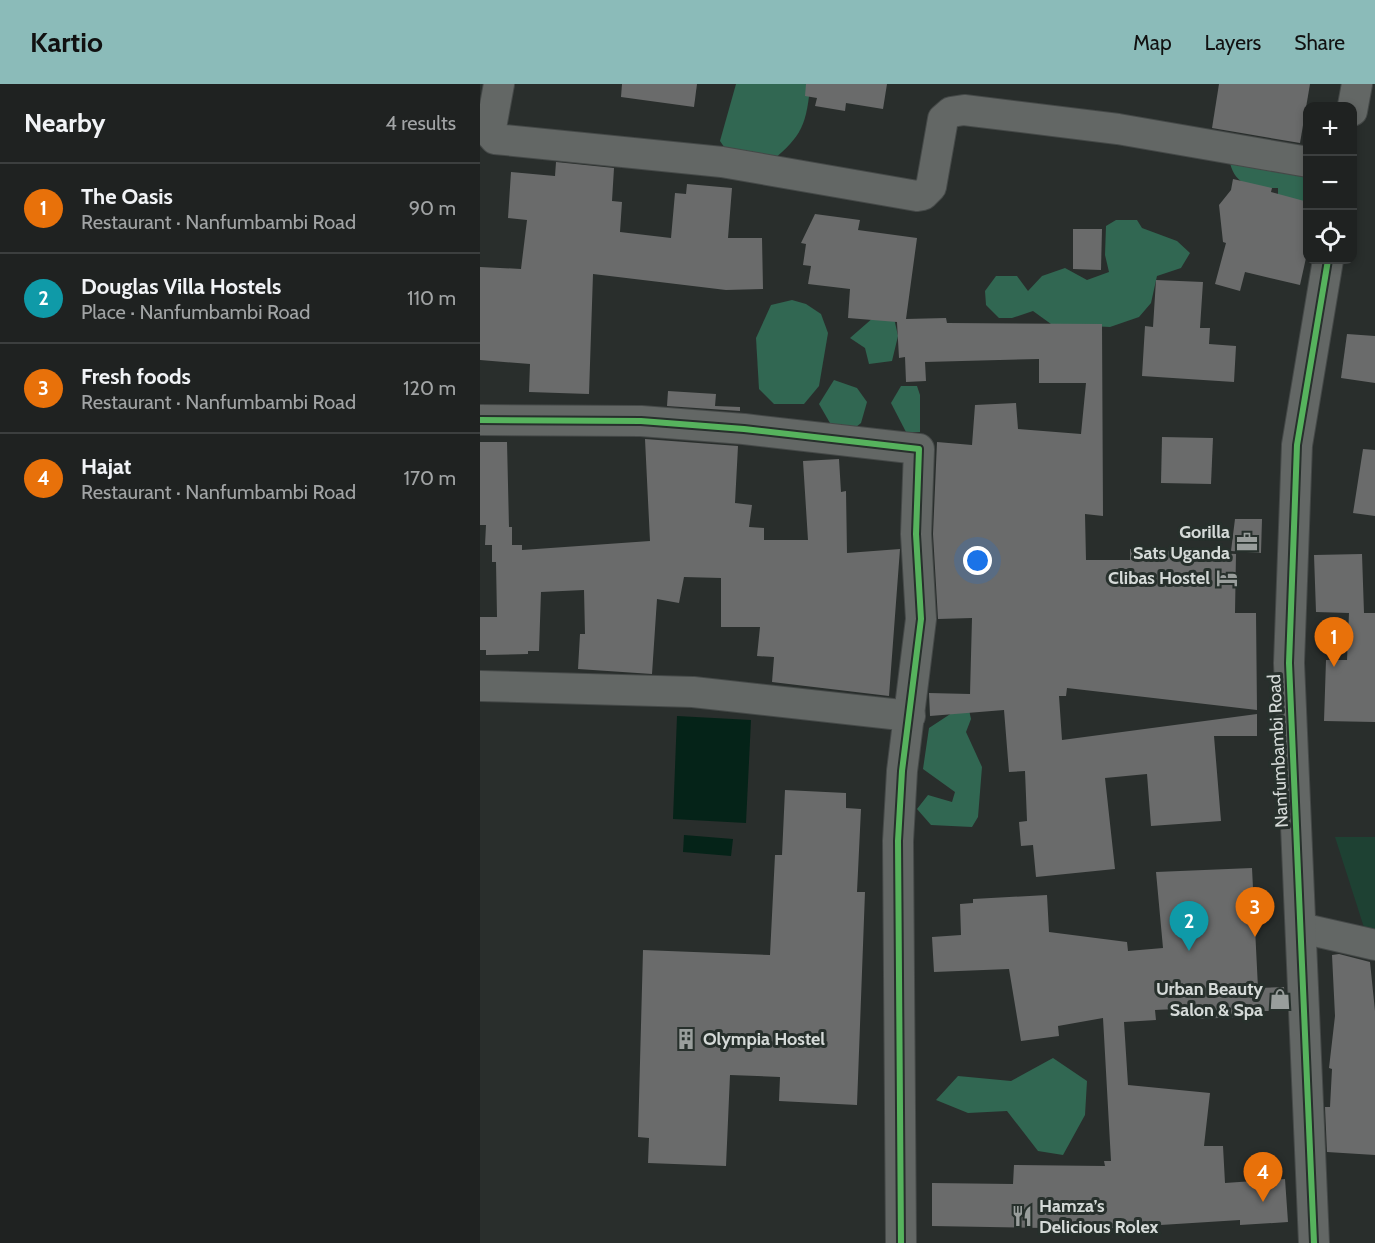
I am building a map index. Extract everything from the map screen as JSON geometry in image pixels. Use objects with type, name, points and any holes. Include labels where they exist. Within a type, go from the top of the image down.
[{"type":"street","points":[[499,84],[490,133],[495,139],[722,162],[917,196],[923,195],[931,187],[943,119],[951,112],[964,110],[1118,129],[1303,161]]},
{"type":"street","points":[[1354,102],[1357,84]]},
{"type":"street","name":"Nanfumbambi Road","points":[[1314,1243],[1289,663],[1297,445],[1327,264]]},
{"type":"street","points":[[480,420],[641,421],[744,429],[919,449],[916,534],[921,619],[898,841],[901,1243]]},
{"type":"street","points":[[480,686],[693,692],[910,716]]},
{"type":"street","points":[[1301,928],[1375,945]]},
{"type":"shaded area","points":[[736,84],[809,84],[806,114],[799,132],[786,148],[766,166],[733,160],[720,141]]},
{"type":"shaded area","points":[[1230,163],[1303,167],[1303,204],[1278,211],[1278,188],[1248,185],[1242,182]]},
{"type":"shaded area","points":[[1116,220],[1137,220],[1142,228],[1177,241],[1190,253],[1181,268],[1157,276],[1151,303],[1139,317],[1110,327],[1051,324],[1033,311],[1012,318],[999,318],[986,305],[985,291],[996,276],[1017,276],[1028,291],[1042,276],[1065,268],[1087,280],[1109,272],[1105,255],[1106,226]]},
{"type":"shaded area","points":[[792,300],[806,304],[821,314],[828,333],[819,386],[804,404],[774,404],[759,389],[756,338],[771,305]]},
{"type":"shaded area","points":[[874,317],[894,318],[898,336],[892,361],[869,364],[865,348],[850,338]]},
{"type":"shaded area","points":[[834,380],[857,388],[867,402],[861,423],[851,431],[830,423],[819,404]]},
{"type":"shaded area","points":[[901,386],[917,386],[920,395],[920,432],[906,432],[891,403]]},
{"type":"shaded area","points":[[958,709],[969,710],[971,719],[966,732],[982,767],[978,817],[972,827],[931,825],[917,809],[928,795],[952,802],[955,792],[923,769],[929,728]]},
{"type":"shaded area","points":[[677,716],[751,720],[746,823],[673,819]]},
{"type":"shaded area","points":[[684,835],[733,839],[731,856],[683,852]]},
{"type":"shaded area","points":[[1335,837],[1375,837],[1375,939],[1368,940]]},
{"type":"shaded area","points":[[1053,1058],[1087,1081],[1085,1115],[1063,1155],[1038,1151],[1007,1111],[968,1113],[936,1100],[958,1076],[1011,1081]]},
{"type":"building","points":[[622,84],[697,84],[694,107],[621,97]]},
{"type":"building","points":[[806,84],[887,84],[883,109],[846,103],[845,111],[815,106],[817,98],[805,96]]},
{"type":"building","points":[[1219,84],[1310,84],[1307,102],[1303,102],[1300,143],[1212,128]]},
{"type":"building","points":[[556,162],[614,168],[612,201],[622,202],[620,232],[671,238],[675,193],[686,194],[687,184],[732,188],[728,238],[762,238],[763,289],[726,290],[593,274],[589,394],[529,392],[530,364],[480,360],[480,267],[521,269],[527,220],[508,218],[511,172],[555,176]]},
{"type":"building","points":[[1233,179],[1272,188],[1271,192],[1303,201],[1305,264],[1300,285],[1245,272],[1240,291],[1215,284],[1226,243],[1223,242],[1219,205],[1231,190]]},
{"type":"building","points":[[815,214],[860,220],[858,230],[917,238],[906,319],[946,318],[947,323],[1102,324],[1103,516],[1085,514],[1086,560],[1130,560],[1130,549],[1236,554],[1235,613],[1256,613],[1257,710],[1067,688],[1066,696],[1059,696],[1062,740],[1257,714],[1257,736],[1214,736],[1221,821],[1151,826],[1147,774],[1105,778],[1115,869],[1036,877],[1033,845],[1021,846],[1019,822],[1027,821],[1025,771],[1009,772],[1004,710],[930,716],[929,693],[970,694],[972,618],[938,619],[933,534],[937,442],[972,445],[975,405],[1016,403],[1018,429],[1081,434],[1086,383],[1039,383],[1039,359],[925,362],[926,381],[906,382],[905,357],[899,358],[897,322],[848,318],[850,289],[808,284],[811,266],[803,265],[806,244],[801,243]]},
{"type":"building","points":[[1073,229],[1102,229],[1101,270],[1073,269]]},
{"type":"building","points":[[1156,280],[1203,282],[1200,328],[1210,328],[1209,344],[1236,346],[1234,382],[1142,376],[1145,326],[1153,327]]},
{"type":"building","points":[[1347,334],[1375,336],[1375,383],[1341,378]]},
{"type":"building","points":[[668,391],[716,394],[715,406],[740,407],[740,411],[667,406]]},
{"type":"building","points":[[1162,437],[1213,438],[1211,484],[1161,483]]},
{"type":"building","points":[[645,439],[738,446],[735,503],[752,505],[749,527],[764,528],[764,540],[808,540],[803,461],[839,459],[841,492],[846,491],[847,553],[900,549],[889,696],[772,682],[774,657],[757,656],[760,627],[721,627],[721,578],[684,577],[679,603],[657,599],[652,674],[578,669],[580,634],[585,634],[584,590],[541,592],[539,651],[528,651],[528,654],[486,655],[486,650],[480,650],[480,617],[497,617],[496,562],[492,562],[492,545],[485,545],[486,525],[480,525],[480,442],[507,442],[509,527],[512,527],[512,545],[522,545],[522,550],[650,541]]},
{"type":"building","points":[[1363,449],[1375,450],[1375,516],[1353,513]]},
{"type":"building","name":"Gorilla Sats Uganda","points":[[1235,519],[1262,519],[1261,553],[1231,551]]},
{"type":"building","points":[[1362,554],[1364,613],[1375,613],[1375,722],[1324,721],[1326,660],[1347,660],[1349,613],[1316,612],[1314,555]]},
{"type":"building","points":[[785,790],[846,793],[846,808],[861,809],[857,892],[865,892],[857,1105],[779,1101],[780,1077],[730,1075],[726,1166],[648,1163],[649,1138],[638,1137],[643,950],[770,955],[775,855],[782,855]]},
{"type":"building","points":[[1252,868],[1258,988],[1284,987],[1286,1011],[1259,1011],[1259,1016],[1198,1019],[1197,1008],[1155,1010],[1156,1020],[1124,1022],[1128,1085],[1210,1093],[1204,1146],[1223,1146],[1225,1183],[1285,1179],[1288,1222],[1240,1225],[1240,1220],[1097,1229],[932,1226],[932,1183],[1013,1184],[1014,1165],[1105,1166],[1104,1161],[1111,1161],[1103,1018],[1058,1026],[1059,1036],[1021,1041],[1009,969],[934,972],[932,937],[961,935],[960,904],[973,903],[973,899],[1047,895],[1049,932],[1127,942],[1128,951],[1163,948],[1156,872]]},
{"type":"building","points":[[1339,954],[1370,962],[1375,1011],[1375,1155],[1327,1152],[1325,1107],[1330,1107],[1332,1069],[1329,1068],[1335,1016],[1332,955]]},
{"type":"cycle path","points":[[1314,1243],[1289,663],[1297,445],[1327,264]]},
{"type":"cycle path","points":[[480,420],[641,421],[744,429],[919,449],[916,534],[921,619],[902,771],[898,841],[901,1243]]},
{"type":"place","name":"Gorilla Sats Uganda","points":[[1247,542]]},
{"type":"place","name":"Clibas Hostel","points":[[1227,578]]},
{"type":"place","name":"The Oasis","points":[[1334,667]]},
{"type":"place","name":"Fresh foods","points":[[1255,937]]},
{"type":"place","name":"Douglas Villa Hostels","points":[[1189,951]]},
{"type":"place","name":"Urban Beauty Salon & Spa","points":[[1280,999]]},
{"type":"place","name":"Olympia Hostel","points":[[686,1039]]},
{"type":"place","name":"Hajat","points":[[1263,1202]]},
{"type":"place","name":"Hamza’s Delicious Rolex","points":[[1022,1216]]}]
